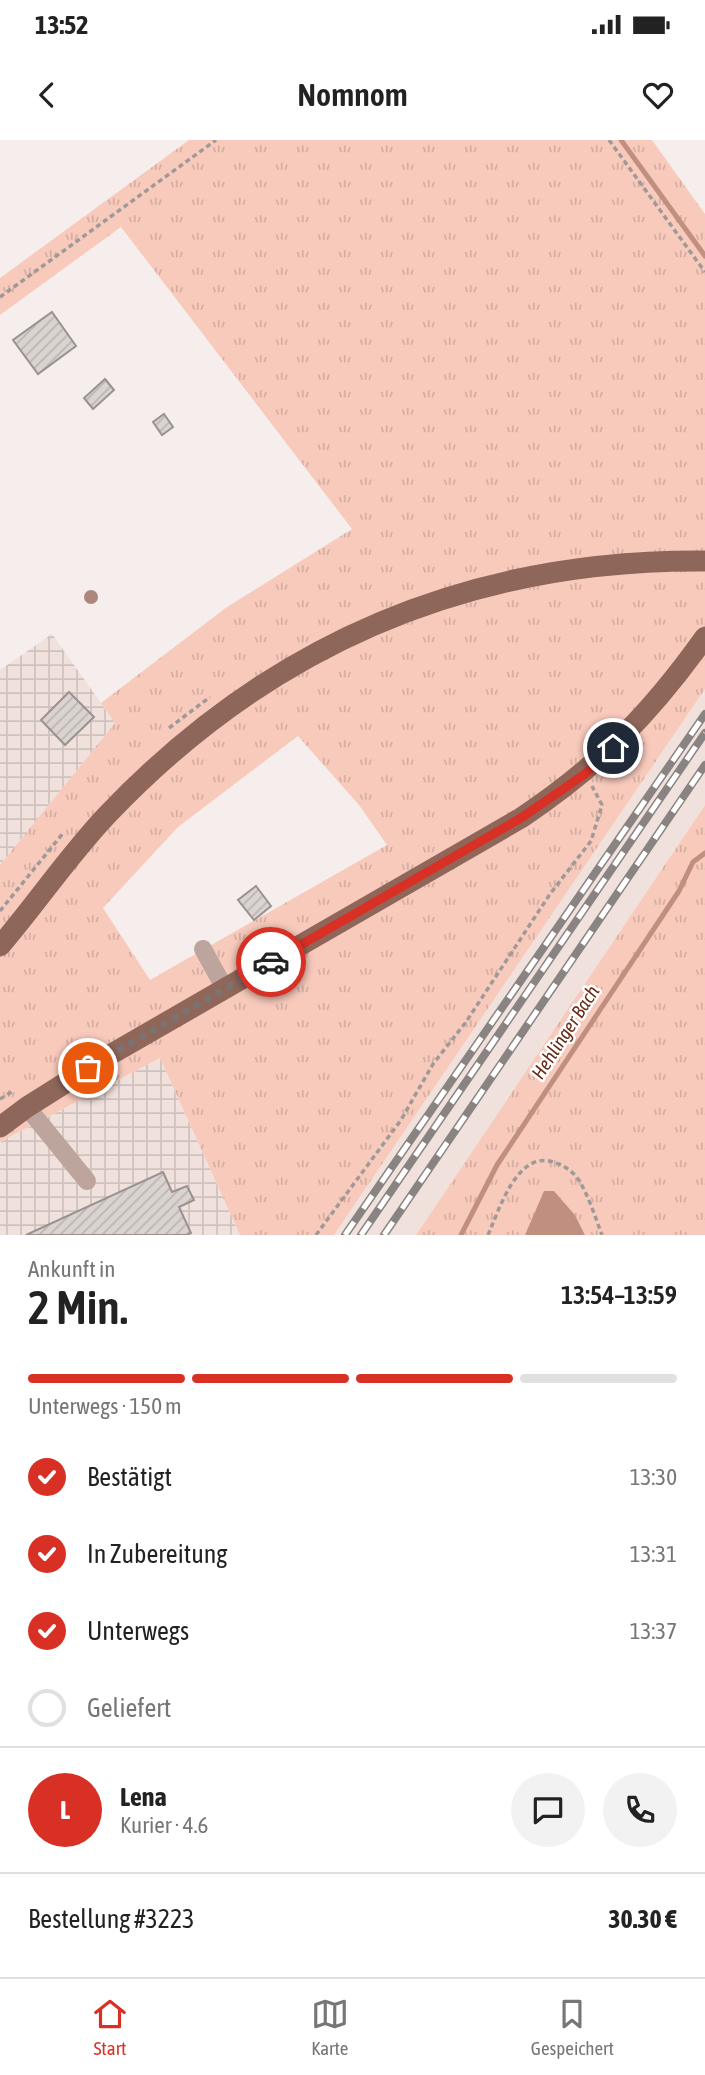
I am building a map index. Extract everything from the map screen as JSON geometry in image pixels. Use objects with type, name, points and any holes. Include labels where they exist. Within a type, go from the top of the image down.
[{"type":"main road","points":[[0,946],[27,916],[75,851],[142,781],[215,718],[309,655],[419,606],[479,588],[574,569],[674,560],[705,561]]},
{"type":"main road","points":[[0,1127],[27,1107],[225,989],[521,818],[585,774],[613,748],[663,693],[705,637]]},
{"type":"main road","points":[[0,1118],[27,1107]]},
{"type":"lane","points":[[203,949],[225,989]]},
{"type":"lane","points":[[27,1107],[87,1181]]},
{"type":"path","points":[[0,296],[216,140]]},
{"type":"path","points":[[609,140],[705,272]]},
{"type":"path","points":[[316,1235],[401,1120],[433,1064],[466,1022],[551,894],[591,841],[602,805],[585,774]]},
{"type":"path","points":[[488,1235],[508,1190],[518,1175],[529,1165],[553,1161],[576,1177],[602,1235]]},
{"type":"shaded area","points":[[52,634],[115,723],[0,865],[0,670]]},
{"type":"shaded area","points":[[705,689],[705,805],[416,1235],[334,1235]]},
{"type":"shaded area","points":[[160,1058],[240,1235],[0,1235],[0,1142]]},
{"type":"shaded area","points":[[544,1191],[554,1191],[575,1215],[585,1235],[525,1235]]},
{"type":"green space","points":[[189,140],[652,140],[705,214],[705,689],[334,1235],[240,1235],[160,1058],[0,1142],[0,865],[115,723],[101,703],[227,607],[352,529],[121,227],[0,315],[0,278]],"holes":[[[298,736],[359,805],[387,845],[150,980],[103,908],[178,827]]]},
{"type":"green space","points":[[705,805],[705,1235],[585,1235],[575,1215],[554,1191],[525,1235],[416,1235]]},
{"type":"building","points":[[52,312],[76,346],[38,374],[13,340]]},
{"type":"building","points":[[105,379],[114,390],[93,409],[84,398]]},
{"type":"building","points":[[164,414],[173,427],[162,435],[153,422]]},
{"type":"building","points":[[69,692],[94,717],[65,745],[41,720]]},
{"type":"building","points":[[256,886],[271,906],[254,920],[238,900]]},
{"type":"building","points":[[163,1172],[172,1192],[187,1186],[194,1200],[179,1207],[191,1233],[187,1235],[26,1235]]},
{"type":"waterway","name":"Hehlinger Bach","points":[[621,140],[705,256]]},
{"type":"waterway","name":"Hehlinger Bach","points":[[461,1235],[497,1165],[679,891],[693,862],[705,853]]},
{"type":"railway","points":[[345,1235],[705,714]]},
{"type":"railway","points":[[361,1235],[705,733]]},
{"type":"railway","points":[[384,1235],[705,765]]},
{"type":"way so far","points":[[88,1068],[271,962]]},
{"type":"route","points":[[271,962],[521,818],[585,774],[613,748]]}]
